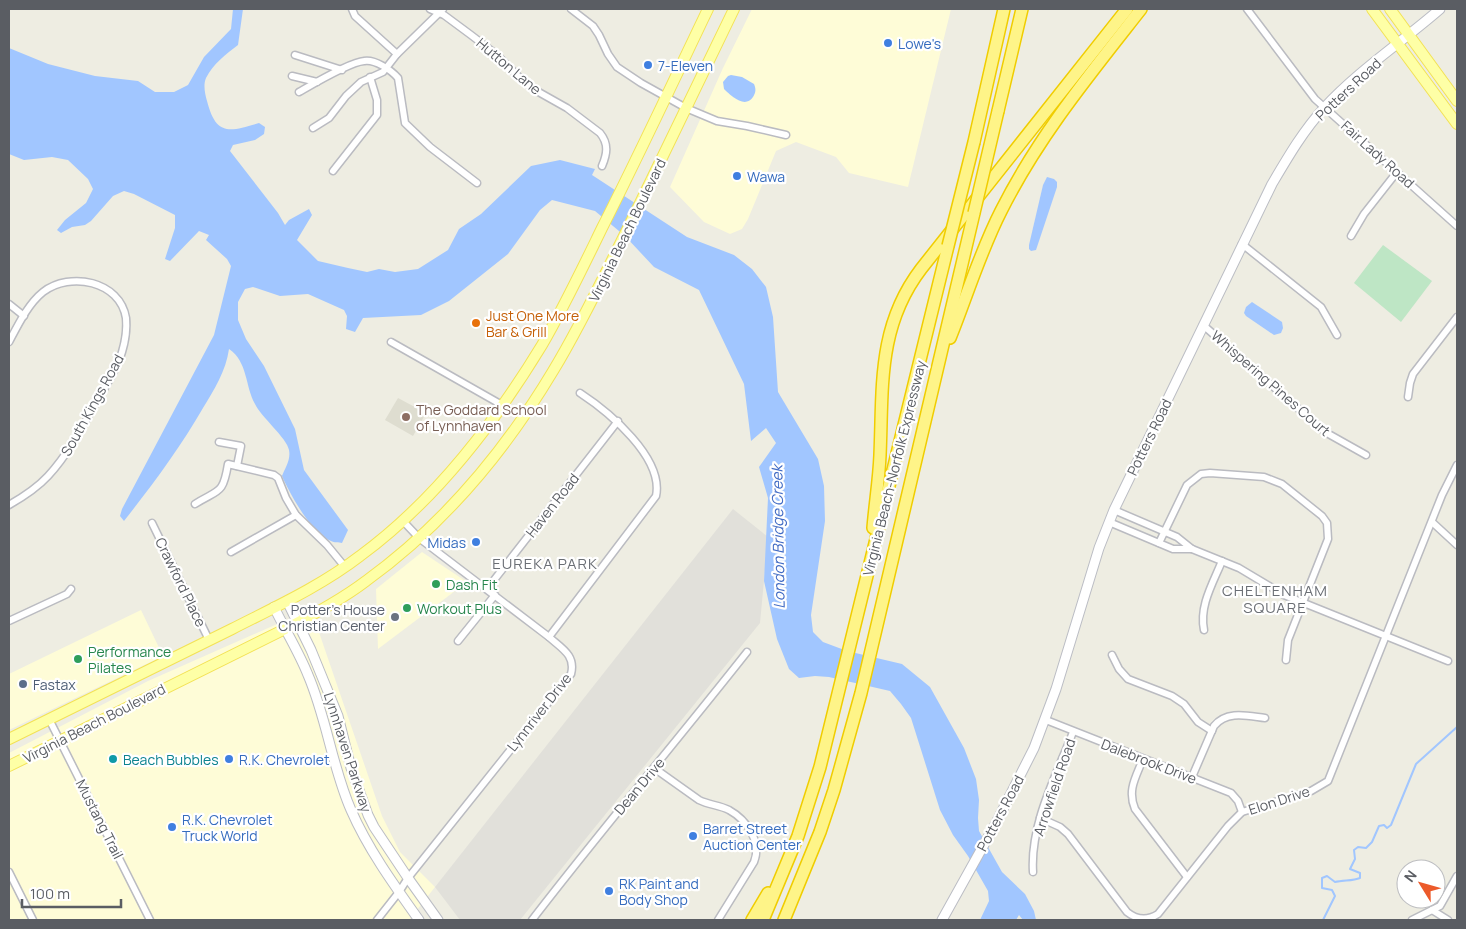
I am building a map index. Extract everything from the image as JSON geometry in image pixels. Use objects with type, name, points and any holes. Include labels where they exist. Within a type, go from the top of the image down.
[{"type":"highway","name":"Virginia Beach-Norfolk Expressway","points":[[763,920],[790,858],[820,767],[974,142],[1004,9]]},
{"type":"highway","name":"Virginia Beach-Norfolk Expressway","points":[[784,920],[820,832],[834,790],[861,693],[1022,9]]},
{"type":"highway","points":[[867,576],[878,482],[885,350],[896,311],[921,269],[1127,9]]},
{"type":"highway","points":[[937,372],[988,236],[1019,176],[1058,116],[1142,9]]},
{"type":"highway","points":[[752,920],[790,858]]},
{"type":"main road","name":"Virginia Beach Boulevard","points":[[9,739],[287,601],[345,567],[403,521],[454,466],[502,405],[543,343],[601,232],[708,9]]},
{"type":"main road","name":"Virginia Beach Boulevard","points":[[9,766],[328,606],[365,582],[419,538],[482,471],[528,411],[576,333],[734,9]]},
{"type":"main road","points":[[1372,9],[1457,124]]},
{"type":"main road","points":[[1390,9],[1457,100]]},
{"type":"street","points":[[352,9],[355,16],[397,54]]},
{"type":"street","name":"Hutton Lane","points":[[430,9],[440,11],[497,55],[520,79],[600,133],[604,138],[607,149],[602,166]]},
{"type":"street","points":[[571,9],[593,26],[599,34],[608,54],[623,73],[686,108],[717,121],[786,135]]},
{"type":"street","name":"Fair Lady Road","points":[[1247,9],[1310,94],[1457,226]]},
{"type":"street","name":"Potters Road","points":[[942,920],[962,886],[1034,748],[1046,720],[1099,548],[1114,510],[1272,184],[1292,149],[1324,108],[1354,80],[1410,36],[1440,9]]},
{"type":"street","points":[[313,128],[329,118],[353,88],[370,77],[383,72],[397,54],[440,11]]},
{"type":"street","points":[[295,56],[342,70]]},
{"type":"street","points":[[299,92],[364,61],[369,61],[386,68],[398,78],[405,123],[430,146],[477,183]]},
{"type":"street","points":[[292,76],[317,82]]},
{"type":"street","points":[[333,171],[377,116],[377,100],[370,77]]},
{"type":"street","points":[[1351,236],[1364,214],[1397,172]]},
{"type":"street","points":[[1242,244],[1321,307],[1337,335]]},
{"type":"street","name":"South Kings Road","points":[[9,342],[36,300],[50,287],[66,282],[90,283],[104,287],[121,304],[126,320],[123,350],[117,366],[72,444],[58,464],[33,490],[9,505]]},
{"type":"street","points":[[9,304],[24,316]]},
{"type":"street","points":[[1408,398],[1413,374],[1457,317]]},
{"type":"street","name":"Whispering Pines Court","points":[[1203,324],[1326,432],[1366,455]]},
{"type":"street","points":[[392,342],[502,405]]},
{"type":"street","points":[[549,637],[657,494],[658,480],[655,470],[648,460],[618,421],[580,393]]},
{"type":"street","name":"Haven Road","points":[[487,589],[618,421]]},
{"type":"street","points":[[220,442],[241,446],[237,466]]},
{"type":"street","points":[[195,504],[222,487],[228,464],[274,475],[278,478],[286,498],[296,515],[327,545],[345,567]]},
{"type":"street","name":"Elon Drive","points":[[1040,818],[1060,827],[1068,834],[1122,907],[1136,918],[1152,917],[1158,914],[1228,826],[1242,812],[1311,791],[1328,781],[1442,495],[1457,465]]},
{"type":"street","points":[[1159,543],[1187,485],[1201,474],[1264,477],[1275,481],[1292,492],[1322,516],[1327,523],[1328,539],[1288,640],[1286,660]]},
{"type":"street","points":[[1114,510],[1177,537],[1192,549],[1253,576],[1284,595],[1448,661]]},
{"type":"street","points":[[231,552],[296,515]]},
{"type":"street","name":"Lynnriver Drive","points":[[377,920],[408,878],[571,674],[573,666],[570,656],[549,637],[419,538],[403,521]]},
{"type":"street","points":[[1109,522],[1173,549],[1192,549]]},
{"type":"street","points":[[1432,522],[1457,545]]},
{"type":"street","name":"Crawford Place","points":[[152,523],[209,640]]},
{"type":"street","points":[[1204,630],[1202,621],[1203,609],[1222,561]]},
{"type":"street","points":[[9,621],[66,594],[71,589]]},
{"type":"street","points":[[458,641],[495,595]]},
{"type":"street","name":"Lynnhaven Parkway","points":[[287,601],[298,622],[338,716],[351,768],[368,815],[374,827],[438,920]]},
{"type":"street","name":"Lynnhaven Parkway","points":[[274,607],[308,676],[351,810],[365,838],[419,920]]},
{"type":"street","name":"Dean Drive","points":[[532,920],[580,857],[747,652]]},
{"type":"street","points":[[1112,655],[1118,669],[1128,679],[1172,696],[1184,704],[1198,722],[1212,731]]},
{"type":"street","points":[[1192,777],[1218,721],[1227,716],[1234,715],[1266,718]]},
{"type":"street","name":"Mustang Trail","points":[[49,719],[150,920]]},
{"type":"street","name":"Dalebrook Drive","points":[[1046,720],[1231,793],[1238,801],[1242,812]]},
{"type":"street","name":"Arrowfield Road","points":[[1033,872],[1033,849],[1040,818],[1073,732]]},
{"type":"street","points":[[1143,759],[1130,792],[1131,801],[1135,809],[1187,877]]},
{"type":"street","points":[[654,768],[706,804],[721,807],[736,814],[747,825],[756,844],[757,855],[754,862],[718,920]]},
{"type":"street","points":[[9,872],[33,920]]},
{"type":"street","points":[[1412,920],[1440,906],[1457,876]]},
{"type":"street","points":[[1432,910],[1448,920]]},
{"type":"shaded area","points":[[752,9],[951,9],[908,187],[849,173],[836,157],[796,142],[776,151],[748,219],[742,229],[730,234],[704,222],[670,187],[723,68]]},
{"type":"shaded area","name":"The Goddard School of Lynnhaven","points":[[398,398],[426,413],[413,436],[385,420]]},
{"type":"shaded area","points":[[733,509],[768,537],[760,623],[520,920],[460,920],[435,887]]},
{"type":"shaded area","points":[[422,552],[467,582],[378,649],[376,589]]},
{"type":"shaded area","points":[[311,609],[382,816],[400,852],[435,887],[409,920],[9,920],[9,753],[148,681]]},
{"type":"shaded area","points":[[141,610],[163,656],[9,730],[9,674]]},
{"type":"green space","points":[[1383,245],[1432,281],[1401,322],[1354,283]]},
{"type":"water","name":"London Bridge Creek","points":[[233,9],[243,9],[238,45],[216,64],[206,78],[205,92],[207,101],[219,126],[232,129],[259,123],[265,127],[264,134],[255,140],[233,145],[230,151],[278,213],[285,225],[289,220],[309,209],[312,215],[297,240],[318,261],[367,272],[379,269],[395,272],[418,269],[448,250],[459,229],[481,214],[531,166],[560,160],[595,169],[592,175],[687,237],[734,255],[752,269],[766,287],[773,317],[778,392],[818,459],[824,486],[825,521],[811,615],[813,632],[823,642],[847,651],[902,664],[930,687],[964,748],[976,779],[979,800],[979,831],[1002,872],[1025,894],[1034,911],[1036,920],[1023,920],[1019,915],[1016,920],[980,920],[989,901],[988,891],[968,856],[953,835],[940,810],[911,718],[890,691],[829,677],[799,678],[789,669],[777,639],[764,581],[768,498],[759,467],[776,443],[766,428],[751,441],[744,384],[699,290],[654,267],[625,236],[595,211],[552,200],[540,210],[508,254],[449,301],[421,315],[363,318],[355,332],[346,329],[347,316],[344,310],[308,294],[280,296],[253,287],[245,289],[238,302],[238,320],[246,339],[264,366],[295,429],[304,470],[348,530],[342,543],[332,542],[323,537],[309,522],[290,493],[282,476],[289,457],[287,445],[258,409],[252,397],[243,367],[235,354],[229,349],[219,380],[194,423],[166,466],[124,521],[120,516],[122,509],[214,335],[231,266],[227,259],[206,240],[209,235],[199,231],[170,261],[165,259],[175,228],[175,215],[134,194],[124,191],[113,196],[91,221],[85,225],[72,227],[61,233],[57,230],[65,220],[86,203],[93,189],[88,179],[68,160],[52,157],[24,160],[9,154],[9,48],[48,64],[95,76],[138,81],[155,92],[174,92],[188,85],[204,57],[231,29]]},
{"type":"water","points":[[731,75],[742,77],[754,84],[755,92],[750,100],[742,102],[724,89],[723,82]]},
{"type":"water","points":[[1047,177],[1057,182],[1057,187],[1036,250],[1031,251],[1029,245],[1043,185]]},
{"type":"water","points":[[1252,302],[1282,322],[1283,328],[1281,333],[1274,335],[1246,316],[1244,313],[1246,307]]},
{"type":"waterway","points":[[1323,920],[1335,896],[1332,890],[1322,888],[1322,878],[1327,876],[1335,882],[1360,878],[1360,873],[1350,869],[1355,859],[1354,850],[1358,847],[1366,848],[1372,842],[1379,826],[1384,825],[1387,828],[1391,825],[1416,764],[1457,727]]},
{"type":"place","name":"Lowe's","points":[[888,43]]},
{"type":"place","name":"7-Eleven","points":[[648,65]]},
{"type":"place","name":"Wawa","points":[[737,176]]},
{"type":"place","name":"Just One More Bar & Grill","points":[[476,323]]},
{"type":"place","name":"The Goddard School of Lynnhaven","points":[[406,417]]},
{"type":"place","name":"Midas","points":[[476,542]]},
{"type":"place","name":"Dash Fit","points":[[436,584]]},
{"type":"place","name":"Workout Plus","points":[[407,608]]},
{"type":"place","name":"Potter's House Christian Center","points":[[395,617]]},
{"type":"place","name":"Performance Pilates","points":[[78,659]]},
{"type":"place","name":"Fastax","points":[[23,684]]},
{"type":"place","name":"Beach Bubbles","points":[[113,759]]},
{"type":"place","name":"R.K. Chevrolet","points":[[229,759]]},
{"type":"place","name":"R.K. Chevrolet Truck World","points":[[172,827]]},
{"type":"place","name":"Barret Street Auction Center","points":[[693,836]]},
{"type":"place","name":"RK Paint and Body Shop","points":[[609,891]]},
{"type":"district","name":"EUREKA PARK","points":[[545,563]]},
{"type":"district","name":"CHELTENHAM SQUARE","points":[[1275,598]]}]
